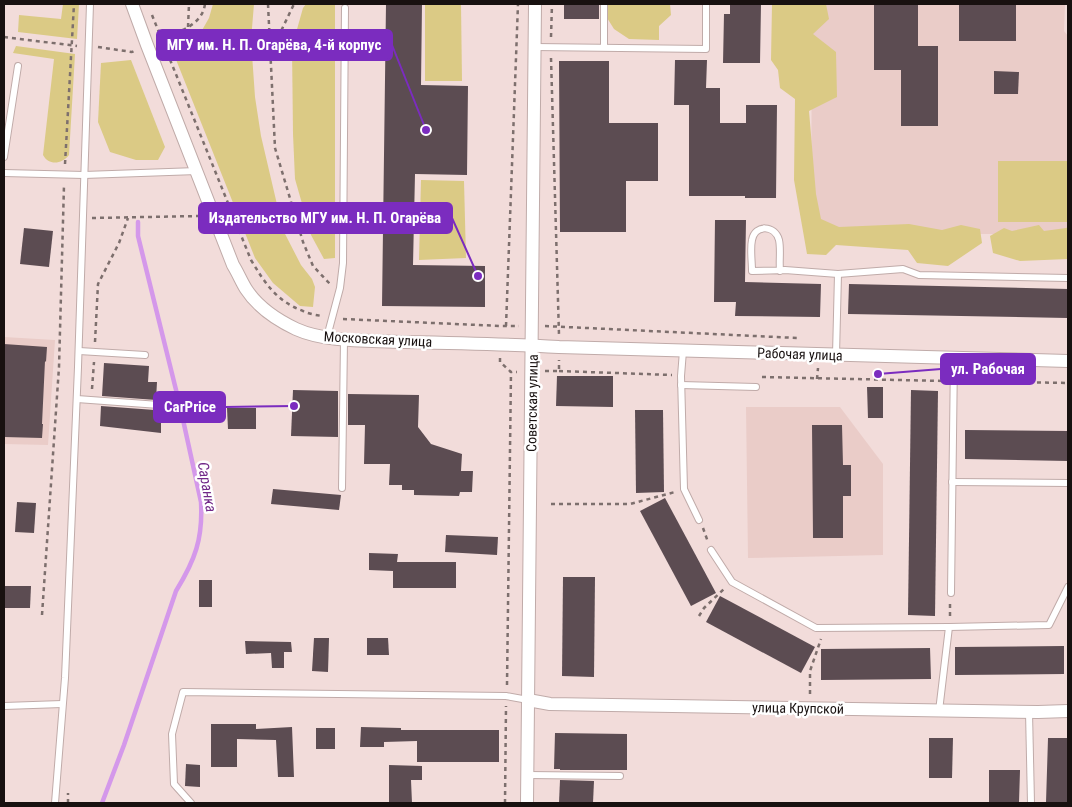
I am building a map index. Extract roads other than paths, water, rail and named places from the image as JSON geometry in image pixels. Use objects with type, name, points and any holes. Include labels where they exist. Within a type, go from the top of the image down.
[{"type":"street","name":"Московская улица","points":[[132,4],[233,266],[247,290],[262,307],[277,319],[297,329],[318,336],[344,340],[532,346]]},
{"type":"street","name":"Советская улица","points":[[527,803],[535,4]]},
{"type":"street","name":"Рабочая улица","points":[[532,346],[1068,361]]},
{"type":"street","name":"улица Крупской","points":[[528,700],[550,704],[939,711],[1068,711]]},
{"type":"lane","points":[[55,803],[65,678],[79,350],[90,4]]},
{"type":"lane","points":[[604,4],[604,47]]},
{"type":"lane","points":[[535,47],[706,49],[706,4]]},
{"type":"lane","points":[[327,337],[340,288],[343,263],[345,8]]},
{"type":"lane","points":[[4,157],[18,66]]},
{"type":"lane","points":[[4,172],[84,175],[197,171]]},
{"type":"lane","points":[[780,271],[779,238],[774,231],[767,227],[760,229],[754,234],[752,240],[752,271],[838,274],[903,269],[920,275],[1068,278]]},
{"type":"lane","points":[[836,355],[838,274]]},
{"type":"lane","points":[[342,488],[344,340]]},
{"type":"lane","points":[[79,350],[145,355]]},
{"type":"lane","points":[[683,351],[681,385],[684,489],[699,520]]},
{"type":"lane","points":[[951,593],[954,358]]},
{"type":"lane","points":[[681,385],[756,386]]},
{"type":"lane","points":[[77,399],[159,405]]},
{"type":"lane","points":[[952,482],[1068,483]]},
{"type":"lane","points":[[711,550],[732,582],[816,628],[1049,625],[1068,587]]},
{"type":"lane","points":[[939,711],[949,627]]},
{"type":"lane","points":[[191,803],[174,784],[172,734],[184,692],[506,696],[528,700]]},
{"type":"lane","points":[[4,706],[62,704]]},
{"type":"lane","points":[[1029,712],[1031,803]]},
{"type":"lane","points":[[528,775],[620,776]]},
{"type":"waterway","name":"Саранка","points":[[102,803],[124,745],[176,591],[193,559],[201,527],[201,502],[180,406],[138,236],[138,222]]},
{"type":"place","name":"МГУ им. Н. П. Огарёва, 4-й корпус","points":[[426,130]]},
{"type":"place","name":"Издательство МГУ им. Н. П. Огарёва","points":[[478,276]]},
{"type":"place","name":"ул. Рабочая","points":[[878,374]]},
{"type":"place","name":"CarPrice","points":[[294,406]]}]
